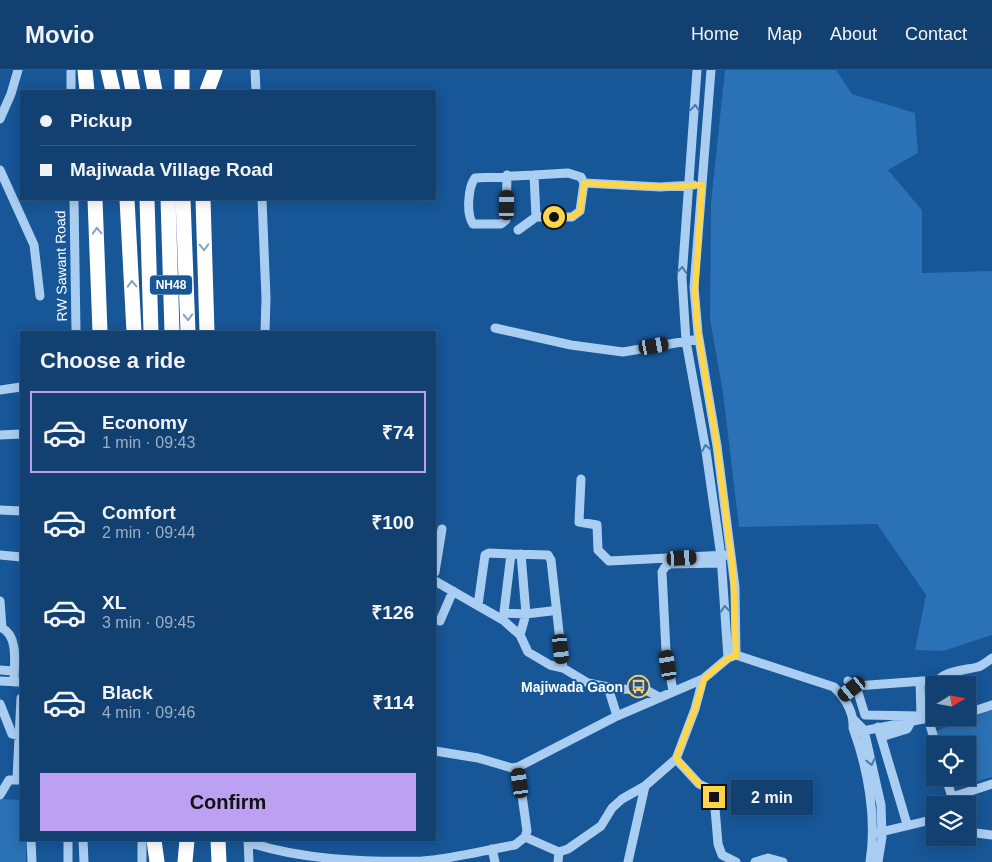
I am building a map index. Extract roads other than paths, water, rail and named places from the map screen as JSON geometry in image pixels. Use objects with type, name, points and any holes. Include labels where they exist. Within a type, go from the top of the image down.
[{"type":"highway","points":[[85,70],[87,90]]},
{"type":"highway","points":[[108,70],[113,90]]},
{"type":"highway","points":[[129,70],[133,90]]},
{"type":"highway","points":[[151,70],[155,90]]},
{"type":"highway","points":[[182,70],[182,90]]},
{"type":"highway","points":[[207,90],[215,70]]},
{"type":"highway","points":[[95,200],[100,331]]},
{"type":"highway","points":[[128,200],[134,331]]},
{"type":"highway","name":"NH48","points":[[147,200],[151,331]]},
{"type":"highway","name":"NH48","points":[[168,200],[172,331]]},
{"type":"highway","points":[[183,200],[188,331]]},
{"type":"highway","points":[[203,200],[206,331]]},
{"type":"highway","points":[[130,243],[185,241]]},
{"type":"highway","points":[[154,841],[158,862]]},
{"type":"highway","points":[[158,862],[160,841]]},
{"type":"highway","points":[[182,841],[184,862]]},
{"type":"highway","points":[[184,862],[187,841]]},
{"type":"highway","points":[[218,841],[219,862]]},
{"type":"street","points":[[0,119],[11,94],[18,70]]},
{"type":"street","points":[[71,70],[71,90]]},
{"type":"street","points":[[255,70],[256,90]]},
{"type":"street","points":[[697,70],[682,278],[686,341],[706,451],[732,657]]},
{"type":"street","points":[[436,751],[478,758],[512,768],[617,716],[704,679],[732,657],[735,587],[717,446],[699,339],[695,293],[711,70]]},
{"type":"street","points":[[0,170],[34,245],[40,296]]},
{"type":"street","points":[[507,175],[506,220],[501,224],[472,224],[469,219],[470,185],[476,178],[507,175],[568,173],[581,177],[584,183],[580,211],[572,217],[536,218],[518,230]]},
{"type":"street","points":[[534,175],[536,218]]},
{"type":"street","points":[[584,183],[660,187],[702,185]]},
{"type":"street","name":"RW Sawant Road","points":[[74,200],[76,331]]},
{"type":"street","points":[[262,200],[266,331]]},
{"type":"street","points":[[683,293],[695,293]]},
{"type":"street","points":[[495,328],[571,345],[622,352],[699,339]]},
{"type":"street","points":[[0,390],[20,387]]},
{"type":"street","points":[[0,435],[20,434]]},
{"type":"street","points":[[581,479],[579,522],[597,526],[598,550],[608,561],[721,559]]},
{"type":"street","points":[[0,510],[20,511]]},
{"type":"street","points":[[436,566],[442,529]]},
{"type":"street","points":[[478,605],[485,555],[489,553],[548,554],[551,560],[562,668]]},
{"type":"street","points":[[503,616],[511,554]]},
{"type":"street","points":[[520,635],[526,614],[521,554]]},
{"type":"street","points":[[0,555],[20,557]]},
{"type":"street","points":[[672,691],[666,651],[662,572],[670,564],[721,559],[731,555]]},
{"type":"street","points":[[436,582],[503,616],[520,635],[528,652],[550,665],[562,668],[588,683],[608,687],[646,690],[659,697]]},
{"type":"street","points":[[440,621],[453,591]]},
{"type":"street","points":[[0,601],[2,628],[8,631],[12,637],[14,670],[18,682],[0,681]]},
{"type":"street","points":[[503,616],[552,611]]},
{"type":"street","points":[[732,657],[834,687],[844,696],[859,732],[882,832],[878,862]]},
{"type":"street","points":[[942,676],[981,666],[992,658]]},
{"type":"street","points":[[0,670],[14,670]]},
{"type":"street","points":[[524,837],[559,852],[568,849],[601,826],[612,808],[622,799],[645,786],[676,758],[695,709],[704,679]]},
{"type":"street","points":[[852,683],[865,715],[921,716],[920,681]]},
{"type":"street","points":[[852,683],[926,682]]},
{"type":"street","points":[[844,696],[852,683]]},
{"type":"street","points":[[608,687],[617,716]]},
{"type":"street","points":[[0,704],[12,734],[19,736]]},
{"type":"street","points":[[976,710],[992,705]]},
{"type":"street","points":[[883,715],[881,730],[907,824]]},
{"type":"street","points":[[0,794],[9,780],[19,780],[20,717]]},
{"type":"street","points":[[859,732],[881,730],[912,720],[926,718]]},
{"type":"street","points":[[676,758],[699,784],[710,789],[714,797],[718,844],[722,855],[736,862]]},
{"type":"street","points":[[249,862],[248,841],[272,850],[346,860],[422,861],[516,845],[527,831],[518,766]]},
{"type":"street","points":[[963,796],[992,784]]},
{"type":"street","points":[[628,862],[645,786]]},
{"type":"street","points":[[870,862],[873,789]]},
{"type":"street","points":[[872,834],[926,821]]},
{"type":"street","points":[[976,833],[992,835]]},
{"type":"street","points":[[31,841],[32,862]]},
{"type":"street","points":[[68,841],[68,862]]},
{"type":"street","points":[[84,841],[84,862]]},
{"type":"street","points":[[142,841],[142,862]]},
{"type":"street","points":[[492,849],[495,862]]},
{"type":"street","points":[[558,862],[559,852]]},
{"type":"street","points":[[755,862],[768,858],[783,862]]},
{"type":"place","name":"Majiwada Gaon","points":[[639,687]]}]
